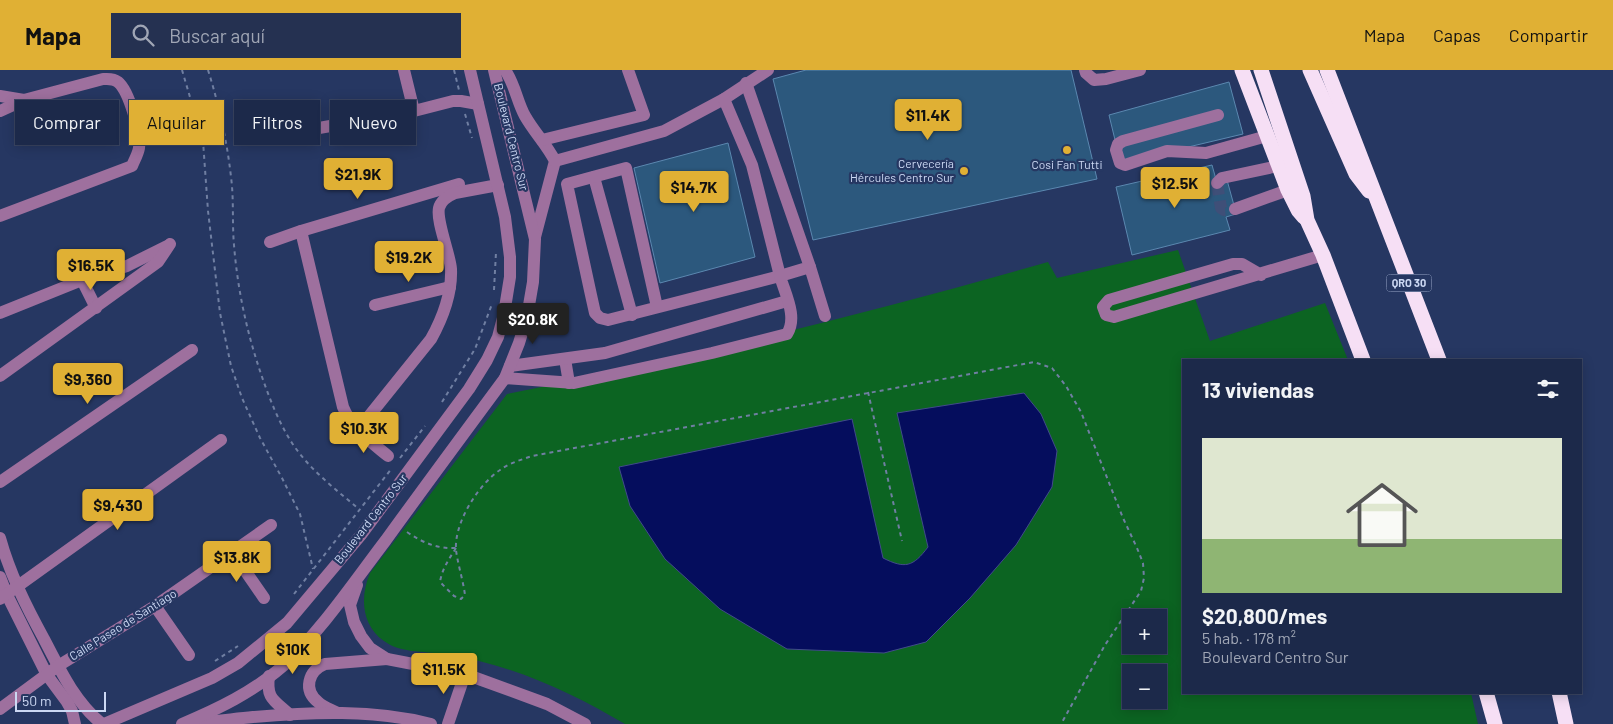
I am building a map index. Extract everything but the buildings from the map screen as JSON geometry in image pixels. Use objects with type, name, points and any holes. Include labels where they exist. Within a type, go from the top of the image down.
[{"type":"highway","points":[[1242,70],[1288,190],[1298,210],[1307,220]]},
{"type":"highway","points":[[1261,70],[1303,196],[1307,220],[1362,359]]},
{"type":"highway","name":"QRO 30","points":[[1310,70],[1356,174],[1380,206]]},
{"type":"highway","name":"QRO 30","points":[[1327,70],[1439,359]]},
{"type":"highway","points":[[1486,694],[1494,724]]},
{"type":"highway","points":[[1558,694],[1566,724]]},
{"type":"street","points":[[404,70],[411,100]]},
{"type":"street","name":"Boulevard Centro Sur","points":[[103,724],[212,678],[238,663],[287,623],[361,535],[469,389],[487,360],[498,337],[504,314],[510,271],[509,239],[470,70]]},
{"type":"street","name":"Boulevard Centro Sur","points":[[182,724],[222,707],[269,676],[309,640],[362,572],[505,378],[519,344],[530,301],[535,239],[494,70]]},
{"type":"street","points":[[505,70],[524,114],[556,162],[535,239]]},
{"type":"street","points":[[628,70],[644,115],[651,124],[664,131]]},
{"type":"street","points":[[556,162],[664,131],[724,99],[768,70]]},
{"type":"street","points":[[1085,70],[1086,74],[1094,80],[1106,80],[1140,70]]},
{"type":"street","points":[[0,96],[24,100],[102,79],[112,79],[118,82],[130,102],[140,134],[139,150],[132,166],[0,216]]},
{"type":"street","points":[[746,83],[810,267],[825,316]]},
{"type":"street","points":[[453,101],[473,85]]},
{"type":"street","points":[[505,378],[569,383],[592,380],[787,334],[791,327],[791,321],[787,301],[752,166],[724,99]]},
{"type":"street","points":[[416,110],[453,101],[478,104]]},
{"type":"street","points":[[0,111],[15,104]]},
{"type":"street","points":[[542,140],[644,115]]},
{"type":"street","points":[[1218,115],[1123,141],[1118,144],[1116,150],[1118,159],[1120,163],[1125,165],[1167,151],[1206,153],[1267,136]]},
{"type":"street","points":[[752,166],[771,158]]},
{"type":"street","points":[[1216,183],[1222,178],[1278,166]]},
{"type":"street","points":[[658,306],[626,168],[567,184],[595,313],[600,318],[608,320],[632,315],[658,306],[810,267]]},
{"type":"street","points":[[594,176],[632,315]]},
{"type":"street","points":[[357,431],[431,339],[440,322],[450,287],[451,268],[439,214],[442,202],[449,195],[497,182]]},
{"type":"street","points":[[270,242],[460,184],[497,182]]},
{"type":"street","points":[[1235,209],[1288,190]]},
{"type":"street","points":[[301,231],[343,407],[348,420],[357,431],[388,456]]},
{"type":"street","points":[[0,313],[82,280],[127,266],[170,244],[158,262],[0,376]]},
{"type":"street","points":[[1261,274],[1242,264],[1233,264],[1109,300],[1103,306],[1106,315],[1114,317],[1261,274],[1322,255]]},
{"type":"street","points":[[82,280],[96,308]]},
{"type":"street","points":[[375,305],[450,287]]},
{"type":"street","points":[[510,366],[605,353],[787,301]]},
{"type":"street","points":[[0,482],[192,350]]},
{"type":"street","points":[[565,358],[569,383]]},
{"type":"street","points":[[8,594],[221,440]]},
{"type":"street","name":"Calle Paseo de Santiago","points":[[0,709],[58,666],[155,606],[271,525]]},
{"type":"street","points":[[0,538],[6,559],[8,594],[58,666],[82,705],[103,724]]},
{"type":"street","points":[[233,553],[264,598]]},
{"type":"street","name":"Boulevard Centro Sur","points":[[362,572],[350,605],[354,622],[370,648],[388,660],[465,674],[547,704],[586,724]]},
{"type":"street","points":[[0,577],[46,675],[67,702],[72,711],[75,724]]},
{"type":"street","points":[[155,606],[189,655]]},
{"type":"street","points":[[340,713],[323,706],[313,697],[309,681],[311,674],[316,668],[325,664],[388,660]]},
{"type":"street","points":[[448,724],[465,674]]},
{"type":"street","points":[[269,676],[268,689],[270,697],[290,714]]},
{"type":"street","points":[[182,724],[220,722],[290,714],[340,713],[430,724]]},
{"type":"path","points":[[182,70],[203,141],[208,211],[218,294],[231,366],[242,398],[260,438],[300,514],[313,569]]},
{"type":"path","points":[[208,70],[223,129],[231,178],[234,246],[241,299],[246,326],[259,368],[276,415],[292,444],[315,471],[359,510]]},
{"type":"path","points":[[456,548],[446,564],[440,582],[454,596],[461,599],[465,595],[456,548],[458,533],[465,515],[474,497],[500,469],[532,456],[1034,362],[1052,368],[1066,386],[1084,419],[1143,564],[1144,578],[1141,591],[1106,645],[1061,724]]},
{"type":"path","points":[[868,392],[902,541]]},
{"type":"path","points":[[404,530],[428,544],[443,549],[456,548]]},
{"type":"green space","points":[[1178,250],[1210,341],[1325,303],[1348,359],[1182,359],[1182,694],[1471,694],[1478,724],[625,724],[573,696],[499,666],[442,654],[397,648],[384,641],[371,627],[367,619],[364,600],[370,573],[507,394],[711,350],[914,299],[1048,262],[1057,278]]},
{"type":"shaded area","points":[[1024,393],[1041,414],[1057,451],[1052,487],[1016,545],[970,598],[926,642],[884,653],[787,649],[720,609],[665,559],[630,506],[619,467],[852,419],[883,558],[903,565],[918,559],[928,547],[897,413]]},
{"type":"tunnel","points":[[1217,183],[1221,208],[1224,210],[1235,209]]},
{"type":"place","name":"Cosi Fan Tutti","points":[[1067,150]]},
{"type":"place","name":"Cervecería Hércules Centro Sur","points":[[964,171]]}]
